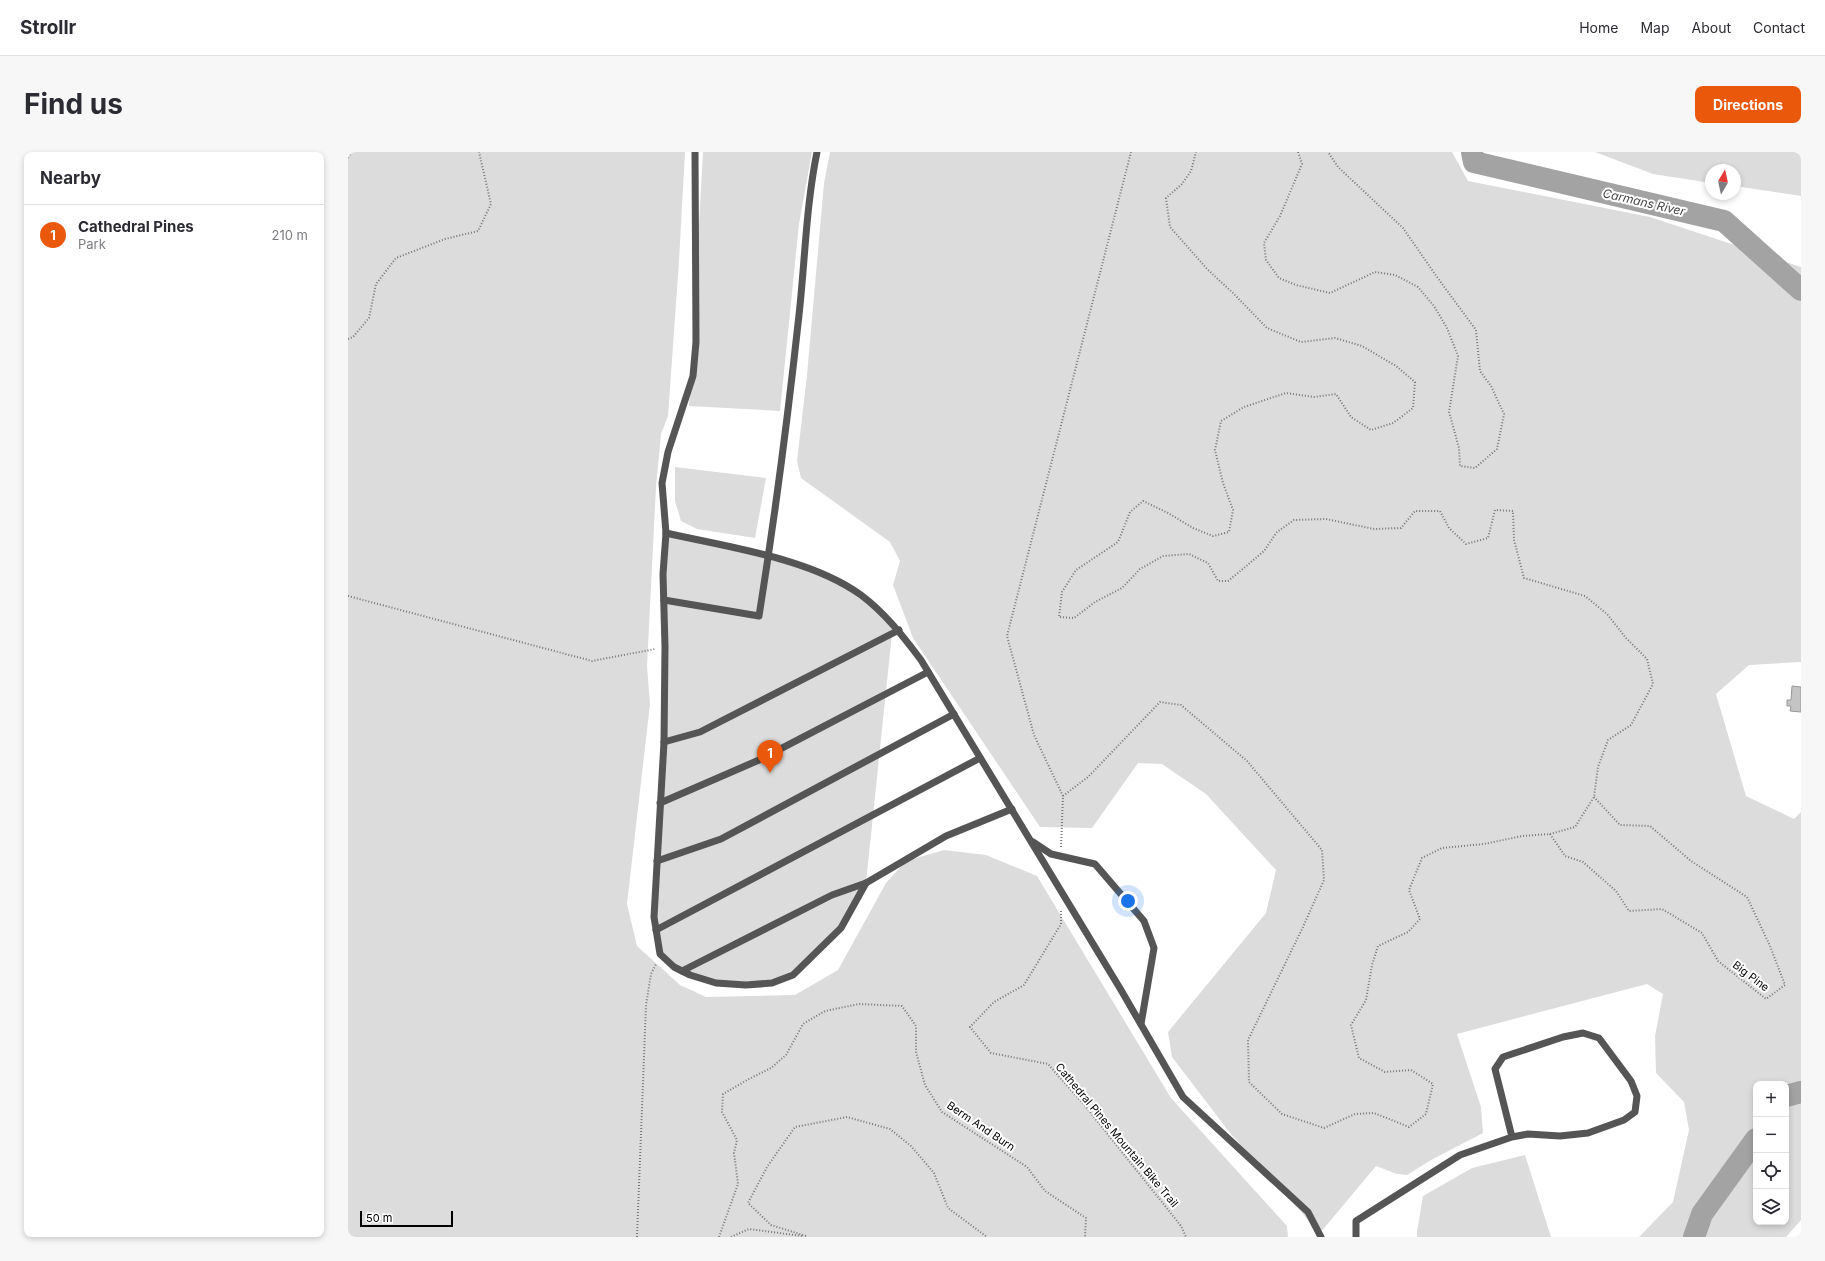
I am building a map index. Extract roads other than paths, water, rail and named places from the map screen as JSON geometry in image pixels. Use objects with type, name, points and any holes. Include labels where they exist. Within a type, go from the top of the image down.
[{"type":"lane","points":[[695,152],[696,342],[692,376],[668,452],[662,483],[666,533],[663,574],[665,646],[664,742],[654,917],[660,954],[674,968],[716,983],[772,983],[793,975],[841,928],[866,883]]},
{"type":"lane","points":[[664,600],[759,616],[769,556],[799,315],[811,182],[817,152]]},
{"type":"lane","points":[[666,533],[789,561],[836,580],[861,595],[899,630],[928,672],[1031,840],[1183,1097],[1308,1212],[1322,1237]]},
{"type":"lane","points":[[664,742],[700,732],[899,630]]},
{"type":"lane","points":[[660,803],[759,760],[928,672]]},
{"type":"lane","points":[[657,861],[721,839],[954,714]]},
{"type":"lane","points":[[656,930],[980,758]]},
{"type":"lane","points":[[682,971],[832,895],[866,883],[946,836],[1012,809]]},
{"type":"lane","points":[[1031,840],[1051,854],[1095,864],[1144,921],[1154,948],[1141,1024]]},
{"type":"lane","points":[[1356,1237],[1356,1221],[1460,1155],[1512,1137],[1528,1134],[1560,1136],[1588,1134],[1624,1120],[1635,1112],[1637,1096],[1631,1081],[1599,1038],[1583,1033],[1563,1037],[1503,1056],[1495,1069],[1512,1137]]},
{"type":"waterway","name":"Carmans River","points":[[1472,152],[1474,162],[1724,221],[1801,290]]},
{"type":"waterway","name":"Carmans River","points":[[1789,1095],[1801,1092]]},
{"type":"waterway","name":"Carmans River","points":[[1694,1237],[1702,1214],[1753,1143]]},
{"type":"place","name":"Cathedral Pines","points":[[770,773]]}]
